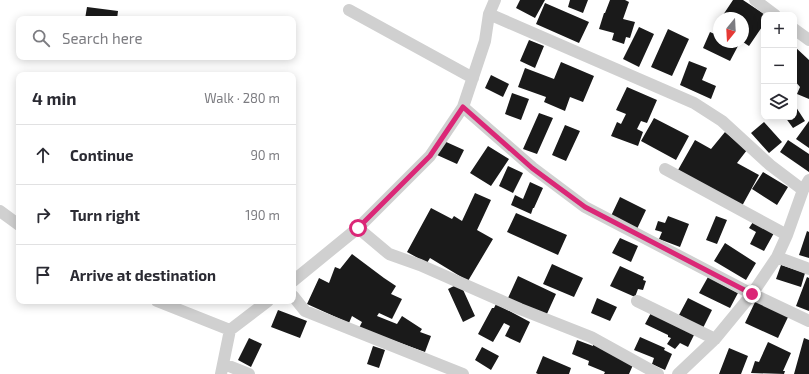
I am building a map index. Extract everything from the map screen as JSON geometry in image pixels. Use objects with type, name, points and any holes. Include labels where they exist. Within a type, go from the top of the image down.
[{"type":"street","points":[[296,279],[358,228],[430,156],[463,107],[485,41],[489,14],[495,0]]},
{"type":"street","points":[[755,0],[771,12]]},
{"type":"street","points":[[349,10],[473,78]]},
{"type":"street","points":[[489,14],[694,103],[722,121],[770,165],[806,185],[777,257],[752,294],[715,339],[678,374]]},
{"type":"street","points":[[797,31],[809,40]]},
{"type":"street","points":[[463,107],[532,168],[585,207],[752,294],[809,321]]},
{"type":"street","points":[[665,169],[787,235]]},
{"type":"street","points":[[0,211],[16,223]]},
{"type":"street","points":[[358,228],[389,254],[420,265],[520,310],[591,337],[658,374]]},
{"type":"street","points":[[777,257],[809,269]]},
{"type":"street","points":[[296,300],[305,311],[463,374]]},
{"type":"street","points":[[637,301],[715,339]]},
{"type":"street","points":[[165,304],[230,330]]},
{"type":"street","points":[[250,374],[222,369],[230,330],[264,304]]},
{"type":"building","points":[[520,0],[545,0],[535,18],[516,8]]},
{"type":"building","points":[[570,0],[588,0],[583,13],[568,7]]},
{"type":"building","points":[[610,0],[625,0],[629,2],[623,19],[635,22],[630,38],[626,37],[624,44],[612,40],[614,33],[599,29]]},
{"type":"building","points":[[733,0],[743,0],[761,12],[761,28],[749,46],[749,12],[725,12]]},
{"type":"building","points":[[545,3],[589,22],[579,43],[536,24]]},
{"type":"building","points":[[87,7],[118,11],[117,16],[86,16]]},
{"type":"building","points":[[639,27],[654,34],[639,67],[623,59]]},
{"type":"building","points":[[668,29],[689,39],[672,76],[651,67]]},
{"type":"building","points":[[710,32],[713,33],[713,48],[737,48],[730,61],[703,48]]},
{"type":"building","points":[[529,40],[544,46],[535,68],[520,61]]},
{"type":"building","points":[[797,49],[809,60],[809,99],[797,94],[800,87],[797,84]]},
{"type":"building","points":[[689,61],[707,68],[702,80],[716,86],[711,99],[680,85]]},
{"type":"building","points":[[561,62],[594,76],[583,102],[570,97],[565,111],[544,102],[546,97],[518,87],[525,68],[554,79]]},
{"type":"building","points":[[491,75],[509,84],[503,97],[485,88]]},
{"type":"building","points":[[627,87],[657,100],[647,123],[641,121],[637,129],[643,132],[638,146],[611,136],[617,122],[621,124],[626,114],[616,110]]},
{"type":"building","points":[[512,93],[529,99],[521,120],[505,114]]},
{"type":"building","points":[[797,109],[805,121],[793,128],[787,120],[797,120]]},
{"type":"building","points":[[539,113],[553,118],[537,154],[523,149]]},
{"type":"building","points":[[654,118],[689,136],[676,160],[641,141]]},
{"type":"building","points":[[809,121],[809,148],[796,139]]},
{"type":"building","points":[[764,122],[782,142],[769,153],[751,133]]},
{"type":"building","points":[[565,125],[580,131],[566,161],[552,155]]},
{"type":"building","points":[[725,132],[747,150],[737,163],[759,175],[742,206],[678,170],[695,140],[711,149]]},
{"type":"building","points":[[788,140],[809,154],[809,172],[780,152]]},
{"type":"building","points":[[444,141],[464,150],[457,164],[437,155]]},
{"type":"building","points":[[488,146],[509,159],[491,186],[470,173]]},
{"type":"building","points":[[508,166],[523,173],[513,193],[499,186]]},
{"type":"building","points":[[763,172],[788,187],[777,205],[752,189]]},
{"type":"building","points":[[530,182],[543,188],[531,214],[511,205],[515,195],[523,199]]},
{"type":"building","points":[[475,193],[491,200],[477,230],[493,239],[468,281],[430,258],[427,263],[407,252],[431,208],[452,219],[454,216],[462,221]]},
{"type":"building","points":[[620,197],[646,210],[637,229],[611,216]]},
{"type":"building","points":[[516,213],[567,235],[558,255],[507,232]]},
{"type":"building","points":[[668,216],[689,224],[680,247],[659,239],[662,232],[655,230],[658,221],[665,223]]},
{"type":"building","points":[[716,216],[727,220],[717,244],[706,240]]},
{"type":"building","points":[[753,222],[774,233],[764,251],[750,244],[756,232],[749,228]]},
{"type":"building","points":[[807,231],[809,232],[809,258],[799,255]]},
{"type":"building","points":[[620,238],[638,246],[631,262],[612,253]]},
{"type":"building","points":[[725,243],[756,263],[746,280],[714,261]]},
{"type":"building","points":[[352,254],[396,286],[391,294],[402,299],[392,319],[379,313],[377,316],[397,324],[402,316],[422,329],[420,332],[431,336],[425,352],[359,328],[362,322],[352,316],[349,323],[307,304],[319,278],[329,283],[335,267],[340,269]]},
{"type":"building","points":[[552,264],[583,278],[574,297],[543,284]]},
{"type":"building","points":[[781,265],[805,273],[801,287],[776,279]]},
{"type":"building","points":[[620,266],[644,277],[643,280],[646,281],[643,290],[638,289],[635,297],[610,286]]},
{"type":"building","points":[[518,276],[556,294],[546,316],[508,298]]},
{"type":"building","points":[[708,277],[738,293],[730,308],[699,293]]},
{"type":"building","points":[[807,277],[809,278],[809,311],[796,306]]},
{"type":"building","points":[[460,283],[475,316],[463,322],[448,289]]},
{"type":"building","points":[[597,298],[617,307],[610,321],[591,313]]},
{"type":"building","points":[[688,298],[712,310],[703,328],[679,315]]},
{"type":"building","points":[[756,300],[789,315],[778,338],[745,323]]},
{"type":"building","points":[[496,304],[530,322],[520,343],[505,336],[510,326],[504,323],[493,342],[478,334],[492,308],[494,308]]},
{"type":"building","points":[[278,310],[307,321],[300,338],[271,327]]},
{"type":"building","points":[[652,311],[695,333],[688,347],[680,343],[675,349],[667,344],[671,338],[668,337],[668,335],[645,324]]},
{"type":"building","points":[[640,337],[665,348],[664,350],[672,354],[665,370],[652,364],[654,358],[634,350]]},
{"type":"building","points":[[249,338],[262,344],[251,367],[238,360]]},
{"type":"building","points":[[804,338],[809,340],[809,374],[794,374]]},
{"type":"building","points":[[577,340],[593,346],[593,344],[633,365],[629,374],[604,374],[605,372],[588,365],[589,361],[572,354]]},
{"type":"building","points":[[768,342],[791,353],[783,371],[785,371],[784,374],[751,373],[755,361],[759,362]]},
{"type":"building","points":[[373,346],[385,350],[379,368],[367,364]]},
{"type":"building","points":[[482,347],[499,356],[491,370],[475,360]]},
{"type":"building","points":[[729,348],[748,356],[741,374],[719,374]]},
{"type":"building","points":[[543,356],[571,368],[569,374],[536,373]]},
{"type":"route","points":[[358,228],[430,156],[463,107],[532,168],[585,207],[752,294]]}]
